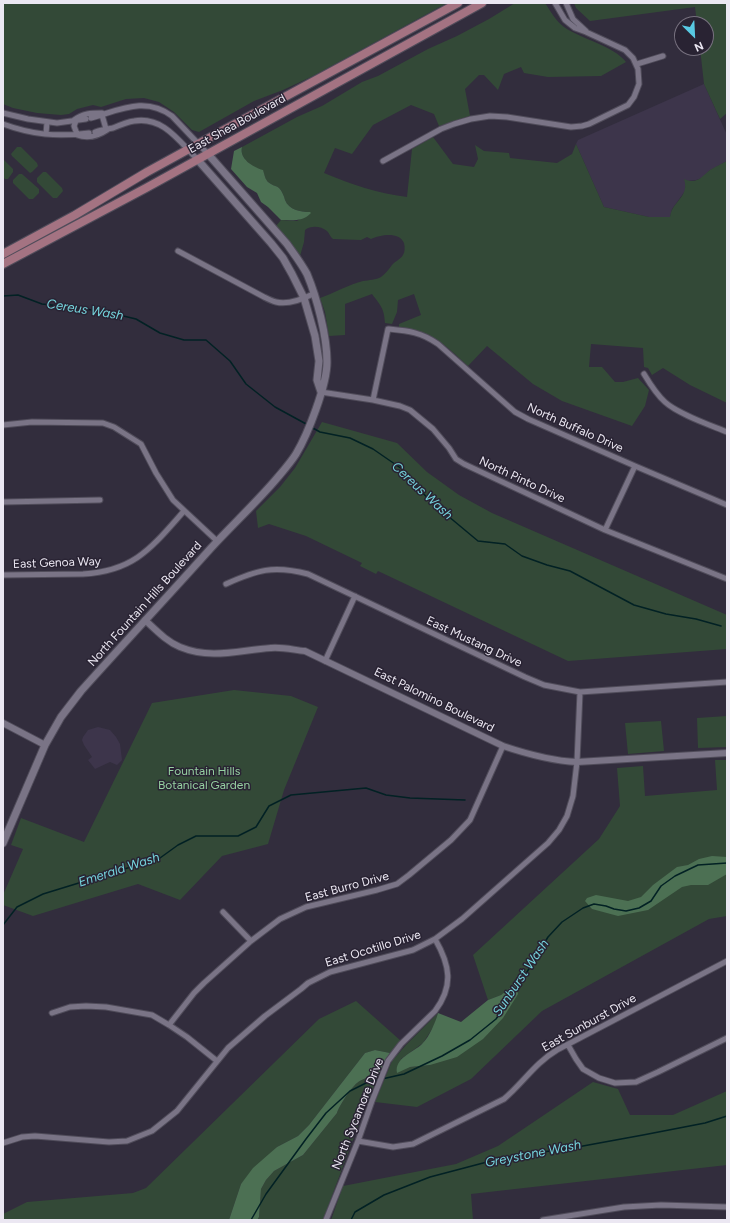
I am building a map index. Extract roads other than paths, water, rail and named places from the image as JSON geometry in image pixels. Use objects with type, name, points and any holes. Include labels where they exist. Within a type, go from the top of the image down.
[{"type":"main road","name":"East Shea Boulevard","points":[[3,254],[75,215],[147,172],[458,3]]},
{"type":"main road","name":"East Shea Boulevard","points":[[3,264],[197,160],[482,3]]},
{"type":"main road","name":"North Fountain Hills Boulevard","points":[[3,842],[45,745],[68,706],[217,541],[267,490],[296,454],[304,439],[325,383],[327,363],[323,326],[307,275],[287,244],[208,154]]},
{"type":"main road","name":"North Fountain Hills Boulevard","points":[[197,160],[280,253],[292,274],[304,298],[316,336],[319,361],[317,380],[321,392]]},
{"type":"street","points":[[383,161],[441,129],[471,119],[490,116],[507,117],[571,126],[582,126],[625,107],[631,102],[639,84],[639,74],[637,64],[631,56],[625,50],[570,24],[561,14],[555,3]]},
{"type":"street","points":[[566,3],[573,19],[586,32]]},
{"type":"street","points":[[637,64],[663,56]]},
{"type":"street","points":[[3,113],[28,119],[58,123],[89,118],[134,106],[146,105],[156,107],[172,116],[208,154]]},
{"type":"street","points":[[74,121],[81,115],[89,113],[104,114]]},
{"type":"street","points":[[104,114],[106,129]]},
{"type":"street","points":[[74,121],[76,134]]},
{"type":"street","points":[[3,124],[31,133],[64,135],[92,132],[134,121],[151,121],[163,126],[179,140],[197,160]]},
{"type":"street","points":[[46,134],[47,122]]},
{"type":"street","points":[[76,134],[85,138],[100,135],[112,128]]},
{"type":"street","points":[[178,251],[264,297],[277,302],[288,303],[313,294]]},
{"type":"street","name":"North Buffalo Drive","points":[[373,400],[388,329],[418,333],[428,337],[452,355],[515,412],[635,466],[727,505]]},
{"type":"street","points":[[644,374],[655,392],[666,403],[694,418],[727,432]]},
{"type":"street","name":"North Pinto Drive","points":[[321,392],[373,400],[400,406],[410,410],[433,429],[456,458],[464,464],[605,530],[727,579]]},
{"type":"street","points":[[3,425],[39,422],[103,423],[114,427],[141,444],[156,473],[173,500],[217,541]]},
{"type":"street","points":[[605,530],[635,466]]},
{"type":"street","points":[[3,502],[100,500]]},
{"type":"street","name":"East Genoa Way","points":[[3,575],[89,574],[106,572],[115,569],[132,561],[144,553],[184,511]]},
{"type":"street","name":"East Mustang Drive","points":[[226,584],[255,572],[268,569],[282,569],[308,574],[525,677],[544,684],[580,692],[727,682]]},
{"type":"street","points":[[325,661],[355,596]]},
{"type":"street","name":"East Palomino Boulevard","points":[[145,620],[170,642],[180,647],[195,651],[216,654],[271,648],[286,648],[305,652],[503,746],[528,754],[577,762],[727,753]]},
{"type":"street","name":"East Ocotillo Drive","points":[[3,1143],[22,1137],[35,1136],[109,1142],[127,1140],[144,1135],[152,1131],[177,1111],[228,1048],[265,1016],[308,983],[330,972],[413,950],[435,940],[473,909],[548,843],[559,830],[567,816],[573,796],[577,762],[580,692]]},
{"type":"street","points":[[3,723],[45,745]]},
{"type":"street","name":"East Burro Drive","points":[[169,1025],[194,993],[204,983],[251,941],[280,920],[306,908],[397,884],[451,840],[470,820],[503,746]]},
{"type":"street","points":[[223,912],[251,941]]},
{"type":"street","name":"North Sycamore Drive","points":[[326,1220],[388,1061],[401,1044],[435,1011],[440,1005],[445,993],[448,983],[445,959],[435,940]]},
{"type":"street","name":"East Sunburst Drive","points":[[358,1141],[393,1147],[405,1146],[420,1141],[504,1099],[546,1057],[727,961]]},
{"type":"street","points":[[52,1013],[70,1007],[86,1006],[106,1007],[152,1015],[187,1037],[217,1061]]},
{"type":"street","points":[[568,1045],[583,1069],[599,1078],[615,1083],[636,1082],[727,1038]]},
{"type":"street","points":[[543,1220],[624,1207],[661,1205],[727,1207]]},
{"type":"waterway","name":"Cereus Wash","points":[[3,296],[18,295],[42,304],[115,314],[136,319],[160,333],[184,340],[206,340],[230,361],[246,384],[275,407],[308,425]]},
{"type":"waterway","name":"Cereus Wash","points":[[311,427],[320,432],[350,438],[373,449],[402,469],[430,501],[478,541],[505,544],[522,556],[570,571],[634,605],[666,614],[696,619],[721,626]]},
{"type":"waterway","name":"Emerald Wash","points":[[3,925],[17,907],[43,894],[160,858],[178,845],[196,836],[238,836],[256,827],[269,806],[291,795],[366,788],[386,795],[410,798],[465,800]]},
{"type":"waterway","name":"Sunburst Wash","points":[[382,1079],[404,1074],[442,1056],[470,1040],[496,1019],[515,992],[548,937],[562,922],[583,908],[594,904],[626,911],[639,908],[651,901],[661,886],[675,876],[698,865],[727,863]]},
{"type":"waterway","name":"Sunburst Wash","points":[[251,1220],[266,1194],[326,1113],[350,1091],[368,1082],[378,1080]]},
{"type":"waterway","name":"Greystone Wash","points":[[351,1220],[355,1212],[384,1195],[430,1177],[506,1157],[572,1148],[643,1135],[705,1123],[727,1116]]},
{"type":"park label","name":"Fountain Hills Botanical Garden","points":[[204,778]]}]
